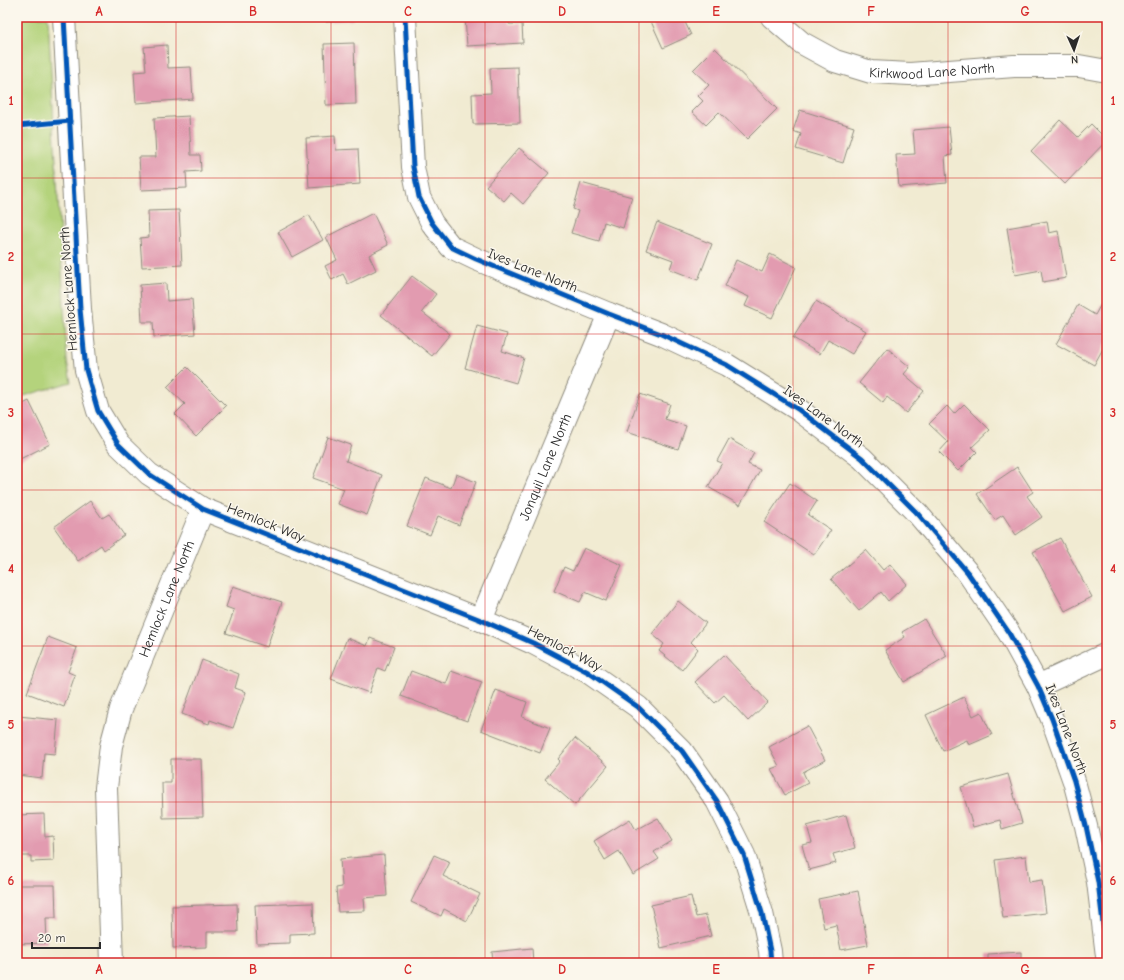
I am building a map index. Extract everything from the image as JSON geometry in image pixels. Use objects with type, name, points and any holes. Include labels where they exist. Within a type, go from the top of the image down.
[{"type":"street","name":"Hemlock Lane North","points":[[64,17],[80,309],[86,370],[98,410],[118,444],[149,474],[203,509],[121,709],[111,746],[106,788],[112,963]]},
{"type":"street","name":"Ives Lane North","points":[[405,17],[413,167],[419,197],[432,223],[452,246],[476,259],[661,334],[726,365],[799,410],[862,458],[918,514],[968,573],[1009,633],[1038,686],[1052,719],[1074,781],[1086,826],[1098,882],[1107,956]]},
{"type":"street","name":"Kirkwood Lane North","points":[[772,17],[802,43],[835,61],[872,72],[910,74],[1014,66],[1079,66],[1107,71]]},
{"type":"street","name":"Jonquil Lane North","points":[[481,620],[609,314]]},
{"type":"street","name":"Hemlock Way","points":[[203,509],[481,620],[532,643],[588,672],[638,707],[682,751],[717,801],[744,855],[762,913],[771,963]]},
{"type":"street","points":[[1038,686],[1107,654]]},
{"type":"green space","points":[[17,17],[48,17],[67,361],[71,382],[17,398]]},
{"type":"building","points":[[326,17],[352,17],[353,20],[326,22]]},
{"type":"building","points":[[465,17],[509,17],[509,24],[522,24],[523,43],[467,46]]},
{"type":"building","points":[[649,17],[696,17],[685,22],[691,35],[663,48]]},
{"type":"building","points":[[354,43],[356,104],[326,105],[324,44]]},
{"type":"building","points":[[167,45],[168,68],[191,67],[193,99],[136,103],[134,72],[146,71],[144,47]]},
{"type":"building","points":[[715,48],[777,109],[747,139],[719,112],[706,125],[692,112],[703,101],[698,96],[709,85],[693,70]]},
{"type":"building","points":[[518,67],[520,123],[473,124],[472,94],[491,93],[490,68]]},
{"type":"building","points":[[800,110],[854,127],[843,163],[796,149],[801,134],[793,131]]},
{"type":"building","points":[[189,116],[191,155],[200,155],[201,171],[186,172],[187,188],[141,190],[139,157],[156,157],[154,118]]},
{"type":"building","points":[[1060,120],[1078,137],[1091,124],[1107,140],[1065,184],[1031,151]]},
{"type":"building","points":[[949,127],[952,155],[945,156],[947,183],[899,187],[896,155],[915,154],[913,130]]},
{"type":"building","points":[[335,136],[336,150],[358,149],[360,184],[309,188],[306,138]]},
{"type":"building","points":[[519,148],[549,173],[523,204],[511,193],[504,201],[486,186]]},
{"type":"building","points":[[581,183],[632,197],[623,228],[604,222],[599,241],[571,233],[578,211],[573,209]]},
{"type":"building","points":[[179,210],[182,265],[142,267],[140,238],[149,237],[148,211]]},
{"type":"building","points":[[373,213],[388,245],[369,255],[376,270],[348,284],[343,274],[332,280],[325,266],[337,260],[326,237]]},
{"type":"building","points":[[309,215],[323,240],[292,257],[278,232]]},
{"type":"building","points":[[1047,221],[1049,233],[1058,231],[1066,278],[1043,282],[1041,270],[1015,275],[1007,228]]},
{"type":"building","points":[[657,222],[712,244],[698,280],[670,269],[673,260],[646,250]]},
{"type":"building","points":[[770,254],[796,267],[772,318],[745,306],[749,297],[725,286],[736,260],[762,272]]},
{"type":"building","points":[[412,276],[436,294],[422,312],[450,334],[432,356],[381,315]]},
{"type":"building","points":[[166,283],[167,301],[192,299],[195,334],[154,337],[153,322],[142,322],[140,285]]},
{"type":"building","points":[[816,301],[866,331],[852,354],[828,340],[820,354],[793,338]]},
{"type":"building","points":[[1101,304],[1107,308],[1107,343],[1094,365],[1056,344],[1078,305],[1095,315]]},
{"type":"building","points":[[477,326],[507,334],[502,351],[524,358],[516,383],[465,368]]},
{"type":"building","points":[[887,348],[910,367],[904,374],[924,391],[906,413],[887,397],[883,403],[859,383]]},
{"type":"building","points":[[187,367],[226,406],[196,436],[175,414],[185,404],[167,387]]},
{"type":"building","points":[[640,394],[670,404],[665,419],[686,426],[678,449],[627,432]]},
{"type":"building","points":[[29,401],[50,444],[20,459],[17,454],[17,407]]},
{"type":"building","points":[[964,404],[990,430],[972,447],[977,452],[958,471],[939,452],[948,442],[929,424],[947,406],[954,414]]},
{"type":"building","points":[[328,437],[351,445],[346,461],[382,475],[367,515],[338,504],[344,489],[313,478]]},
{"type":"building","points":[[729,439],[754,453],[748,464],[760,470],[740,505],[708,487],[722,463],[717,461]]},
{"type":"building","points":[[1017,467],[1033,492],[1027,496],[1042,517],[1016,535],[1003,515],[995,520],[977,494]]},
{"type":"building","points":[[456,474],[476,482],[459,525],[438,516],[430,535],[407,526],[426,478],[451,488]]},
{"type":"building","points":[[790,483],[817,501],[808,515],[831,530],[814,555],[764,522]]},
{"type":"building","points":[[90,501],[102,518],[109,514],[124,535],[104,550],[101,545],[78,561],[54,527]]},
{"type":"building","points":[[1060,538],[1092,597],[1065,611],[1033,552]]},
{"type":"building","points":[[584,548],[622,565],[606,601],[585,592],[580,602],[554,591],[564,567],[573,571]]},
{"type":"building","points":[[866,550],[883,570],[890,564],[907,584],[888,601],[881,592],[859,611],[831,579]]},
{"type":"building","points":[[233,586],[282,602],[267,647],[226,633],[234,610],[226,607]]},
{"type":"building","points":[[678,601],[706,623],[691,642],[698,649],[682,670],[659,651],[664,644],[652,634]]},
{"type":"building","points":[[924,619],[947,656],[904,682],[885,650],[905,637],[902,632]]},
{"type":"building","points":[[48,637],[77,648],[68,672],[75,675],[64,707],[27,693]]},
{"type":"building","points":[[347,638],[367,646],[370,638],[394,647],[385,671],[378,668],[369,693],[331,679]]},
{"type":"building","points":[[724,655],[768,702],[748,721],[724,695],[715,703],[695,682]]},
{"type":"building","points":[[202,660],[239,674],[235,688],[246,692],[233,728],[210,720],[209,724],[182,714]]},
{"type":"building","points":[[411,671],[446,684],[451,671],[482,682],[467,721],[401,696]]},
{"type":"building","points":[[496,690],[527,702],[522,717],[550,728],[540,753],[481,730]]},
{"type":"building","points":[[964,697],[973,716],[981,712],[992,735],[969,745],[967,740],[943,751],[926,715]]},
{"type":"building","points":[[18,716],[58,720],[55,754],[44,753],[42,778],[17,775]]},
{"type":"building","points":[[807,726],[825,760],[803,772],[808,783],[785,795],[771,769],[779,766],[769,747]]},
{"type":"building","points":[[575,738],[608,766],[575,805],[545,779],[560,761],[558,759]]},
{"type":"building","points":[[171,759],[201,759],[203,817],[163,818],[162,783],[171,783]]},
{"type":"building","points":[[1008,774],[1022,823],[1002,829],[1000,820],[973,827],[961,787]]},
{"type":"building","points":[[44,814],[45,837],[53,836],[54,861],[31,862],[31,856],[17,856],[17,815]]},
{"type":"building","points":[[846,815],[855,848],[833,854],[836,863],[809,870],[802,845],[812,843],[807,826]]},
{"type":"building","points":[[658,818],[672,841],[654,852],[659,859],[633,875],[619,851],[605,860],[594,841],[630,819],[636,830]]},
{"type":"building","points":[[384,855],[387,896],[364,898],[365,911],[338,912],[336,888],[342,887],[340,859]]},
{"type":"building","points":[[434,855],[450,862],[443,876],[480,894],[467,921],[444,909],[441,916],[411,902]]},
{"type":"building","points":[[1026,856],[1029,882],[1042,880],[1046,913],[1003,918],[995,860]]},
{"type":"building","points":[[17,885],[55,885],[56,918],[46,918],[47,943],[17,944]]},
{"type":"building","points":[[858,891],[868,945],[841,950],[836,925],[824,928],[818,899]]},
{"type":"building","points":[[691,896],[696,917],[706,915],[711,936],[661,948],[651,905]]},
{"type":"building","points":[[313,903],[314,933],[290,934],[290,943],[257,944],[255,905]]},
{"type":"building","points":[[237,904],[238,932],[207,932],[207,947],[173,948],[172,906]]},
{"type":"building","points":[[532,948],[533,963],[493,963],[492,952]]},
{"type":"building","points":[[1021,952],[1021,963],[988,963],[988,954]]},
{"type":"cycle path","points":[[64,17],[80,309],[86,370],[98,411],[118,444],[149,474],[203,509],[481,620],[533,643],[588,672],[638,707],[682,751],[717,801],[744,855],[762,913],[771,963]]},
{"type":"cycle path","points":[[405,17],[413,167],[419,197],[432,223],[451,247],[476,259],[661,334],[727,365],[799,410],[862,458],[918,514],[968,573],[1009,633],[1038,686],[1052,719],[1074,781],[1086,826],[1098,882],[1107,956]]},
{"type":"cycle path","points":[[17,126],[70,121]]}]
